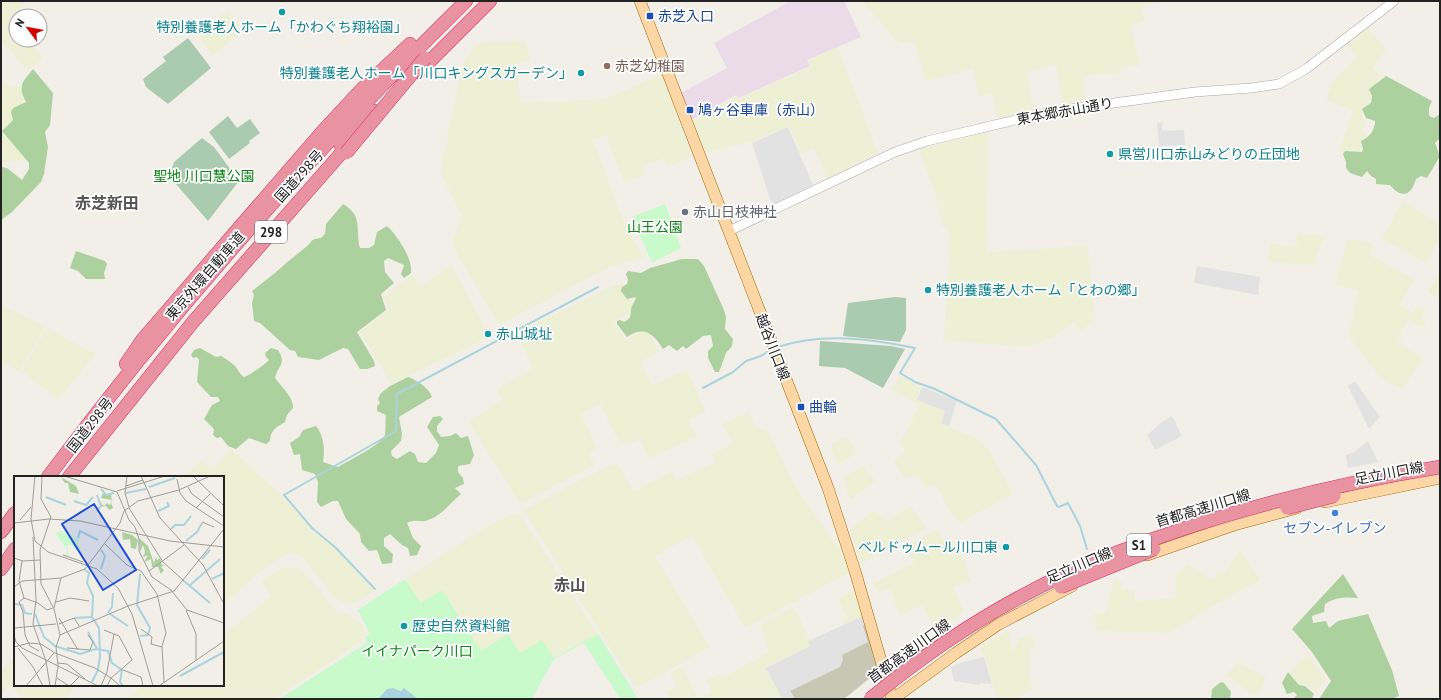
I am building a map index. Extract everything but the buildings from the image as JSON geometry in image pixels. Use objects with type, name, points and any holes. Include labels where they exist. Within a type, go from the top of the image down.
[{"type":"highway","points":[[106,393],[143,339],[348,103],[456,1]]},
{"type":"highway","name":"国道298号","points":[[42,476],[106,393],[200,279],[324,139],[456,1]]},
{"type":"highway","name":"東京外環自動車道","points":[[49,476],[140,359],[268,209],[325,146],[466,1]]},
{"type":"highway","name":"東京外環自動車道","points":[[63,476],[130,390],[233,267],[307,182],[425,58],[482,1]]},
{"type":"highway","name":"国道298号","points":[[70,476],[193,322],[347,146],[490,1]]},
{"type":"highway","points":[[98,439],[214,303],[346,153],[425,58]]},
{"type":"highway","name":"首都高速川口線","points":[[870,699],[952,638],[1001,608],[1078,569],[1179,531],[1300,495],[1440,465]]},
{"type":"highway","name":"首都高速川口線","points":[[884,699],[936,659],[999,619],[1060,587],[1162,545],[1240,520],[1360,490],[1440,475]]},
{"type":"highway","points":[[1,532],[14,514]]},
{"type":"highway","points":[[1,540],[14,522]]},
{"type":"highway","points":[[1,559],[14,541]]},
{"type":"highway","points":[[1,569],[14,550]]},
{"type":"main road","name":"越谷川口線","points":[[640,1],[830,495],[893,699]]},
{"type":"main road","name":"足立川口線","points":[[863,699],[925,648],[1006,600],[1050,576],[1131,542],[1189,523],[1283,497],[1363,478],[1440,465]]},
{"type":"main road","name":"足立川口線","points":[[893,699],[950,657],[999,624],[1085,580],[1134,560],[1189,539],[1268,515],[1440,478]]},
{"type":"street","name":"東本郷赤山通り","points":[[729,231],[895,152],[927,141],[1036,114],[1070,108],[1195,92],[1251,88],[1280,84],[1306,69],[1394,1]]},
{"type":"shaded area","points":[[4,1],[26,1],[21,8],[8,8],[8,48],[34,48],[43,59],[27,70],[1,40],[1,7]]},
{"type":"shaded area","points":[[791,1],[844,1],[861,37],[807,60],[810,66],[738,98],[736,95],[691,120],[681,93],[727,68],[714,43]]},
{"type":"shaded area","points":[[862,1],[1162,1],[1142,7],[1145,21],[1131,26],[1140,65],[1120,68],[1121,73],[1084,76],[1085,101],[1062,105],[1056,64],[1027,72],[1033,110],[997,118],[993,94],[979,97],[973,69],[925,81],[915,42],[904,44],[897,41]]},
{"type":"shaded area","points":[[228,10],[242,31],[213,56],[196,34]]},
{"type":"shaded area","points":[[1366,27],[1386,49],[1373,69],[1382,75],[1374,87],[1361,118],[1366,121],[1362,131],[1367,134],[1359,153],[1349,149],[1347,153],[1339,151],[1353,111],[1326,99],[1331,89],[1328,86],[1357,58],[1346,44]]},
{"type":"shaded area","points":[[486,41],[525,41],[531,61],[516,64],[521,103],[605,99],[662,74],[692,157],[667,167],[664,158],[642,166],[645,175],[624,182],[606,135],[593,140],[622,217],[644,258],[608,268],[499,325],[452,245],[461,215],[440,172],[463,62],[475,46]]},
{"type":"shaded area","points":[[838,47],[878,153],[827,179],[814,148],[802,154],[789,126],[752,142],[704,153],[692,121],[736,96],[738,99],[811,66],[808,60]]},
{"type":"shaded area","points":[[1,82],[25,88],[18,124],[29,160],[1,162]]},
{"type":"shaded area","points":[[1162,122],[1162,131],[1184,130],[1185,145],[1159,146],[1157,123]]},
{"type":"shaded area","points":[[788,127],[813,185],[772,205],[752,143]]},
{"type":"shaded area","points":[[988,132],[987,252],[1088,246],[1095,319],[1081,331],[1074,322],[1052,338],[1027,347],[942,340],[945,326],[949,238],[947,226],[942,227],[936,197],[919,149]]},
{"type":"shaded area","points":[[1403,200],[1440,225],[1440,239],[1426,263],[1382,239]]},
{"type":"shaded area","points":[[1298,232],[1324,236],[1314,265],[1268,262],[1269,243],[1296,247]]},
{"type":"shaded area","points":[[1347,239],[1371,242],[1373,246],[1370,255],[1414,279],[1400,304],[1413,313],[1418,305],[1426,310],[1421,318],[1426,321],[1422,329],[1408,320],[1400,333],[1402,337],[1398,343],[1423,358],[1402,390],[1379,376],[1349,337],[1358,290],[1335,286]]},
{"type":"shaded area","points":[[451,264],[490,337],[391,384],[360,332],[389,310],[383,297],[412,275],[421,287]]},
{"type":"shaded area","points":[[1197,266],[1260,277],[1258,295],[1194,283]]},
{"type":"shaded area","points":[[1440,271],[1440,296],[1439,298],[1428,292]]},
{"type":"shaded area","points":[[621,282],[635,310],[614,321],[625,340],[647,328],[659,352],[640,362],[652,385],[687,370],[706,412],[689,420],[697,437],[649,458],[640,440],[623,445],[614,433],[600,404],[581,414],[597,448],[588,453],[595,465],[523,502],[519,502],[468,421],[503,400],[497,389],[533,368],[516,333]]},
{"type":"shaded area","points":[[1,305],[45,327],[19,372],[1,361]]},
{"type":"shaded area","points":[[47,328],[96,354],[58,400],[22,371]]},
{"type":"shaded area","points":[[900,375],[921,387],[916,400],[944,411],[941,423],[977,439],[989,450],[1013,494],[960,523],[949,510],[936,485],[926,488],[915,474],[905,479],[893,461],[905,452],[899,441],[907,431],[919,405],[892,389]]},
{"type":"shaded area","points":[[1355,381],[1380,417],[1369,429],[1348,386]]},
{"type":"shaded area","points":[[922,387],[957,401],[949,426],[941,423],[945,411],[917,400]]},
{"type":"shaded area","points":[[748,412],[757,428],[769,432],[794,484],[842,554],[843,560],[846,559],[850,572],[745,628],[692,536],[655,556],[710,647],[639,687],[634,685],[523,510],[610,465],[618,465],[634,491],[672,471],[676,480],[715,462],[712,455],[733,443],[722,424]]},
{"type":"shaded area","points":[[1172,416],[1182,436],[1155,450],[1147,435],[1163,421]]},
{"type":"shaded area","points":[[846,437],[858,452],[838,465],[831,445]]},
{"type":"shaded area","points":[[1368,441],[1378,462],[1348,468],[1346,455],[1354,452]]},
{"type":"shaded area","points":[[231,449],[276,490],[317,535],[336,549],[374,591],[357,602],[347,604],[336,599],[301,556],[294,553],[286,555],[262,570],[224,604],[224,476],[186,476],[201,460],[212,469]]},
{"type":"shaded area","points":[[863,466],[876,481],[850,500],[843,477]]},
{"type":"shaded area","points":[[911,506],[926,528],[861,564],[850,529],[874,510],[886,521]]},
{"type":"shaded area","points":[[518,512],[598,634],[553,658],[520,653],[481,651],[442,591],[421,603],[405,579],[491,524]]},
{"type":"shaded area","points":[[938,529],[946,546],[957,539],[971,581],[953,587],[964,612],[935,632],[923,605],[900,615],[890,589],[878,593],[873,584],[914,563],[906,546]]},
{"type":"shaded area","points":[[1240,549],[1260,580],[1212,606],[1170,633],[1096,631],[1094,614],[1106,612],[1114,579],[1123,582],[1121,589],[1134,591],[1135,601],[1176,598],[1176,575],[1188,564],[1214,580],[1219,571],[1224,574]]},
{"type":"shaded area","points":[[290,567],[299,569],[309,578],[337,612],[348,614],[360,623],[367,634],[361,637],[362,641],[274,699],[127,699],[142,686],[224,686],[224,631],[226,633],[271,596],[261,581],[279,569]]},
{"type":"shaded area","points":[[856,590],[863,616],[844,625],[843,619],[847,617],[839,600],[844,594]]},
{"type":"shaded area","points":[[794,607],[810,640],[810,646],[766,668],[782,699],[685,699],[683,697],[679,699],[670,699],[666,692],[677,686],[670,673],[682,667],[698,698],[711,692],[706,680],[719,674],[722,678],[769,652],[760,625]]},
{"type":"shaded area","points":[[863,616],[865,625],[863,626],[868,642],[842,655],[843,659],[840,667],[790,691],[795,699],[782,699],[766,668],[810,646],[808,641]]},
{"type":"shaded area","points":[[865,625],[878,670],[876,673],[844,699],[795,699],[790,691],[842,655]]},
{"type":"shaded area","points":[[1009,630],[1012,650],[1015,649],[1019,639],[1029,635],[1034,641],[1034,647],[1030,650],[1030,680],[1033,685],[1031,690],[1016,699],[997,699],[985,657],[979,648]]},
{"type":"shaded area","points":[[1308,654],[1326,679],[1315,693],[1306,684],[1300,685],[1289,672]]},
{"type":"shaded area","points":[[14,657],[14,686],[71,686],[73,689],[66,699],[23,699],[10,685],[1,694],[1,672]]},
{"type":"shaded area","points":[[984,657],[992,684],[980,683],[979,685],[954,681],[951,668],[956,664]]},
{"type":"shaded area","points":[[1238,662],[1266,678],[1258,696],[1250,693],[1226,675]]},
{"type":"green space","points":[[188,38],[211,68],[168,104],[146,87],[143,79],[166,61],[163,57]]},
{"type":"green space","points":[[33,69],[53,93],[50,125],[45,132],[48,147],[44,174],[41,182],[12,212],[1,220],[1,167],[7,168],[22,180],[29,169],[29,163],[2,131],[13,120],[11,112],[13,108],[26,102],[22,92],[22,84]]},
{"type":"green space","points":[[1386,76],[1432,101],[1429,108],[1429,116],[1434,118],[1440,114],[1439,139],[1435,143],[1440,156],[1427,178],[1421,176],[1416,179],[1412,189],[1406,194],[1398,192],[1390,185],[1376,184],[1376,179],[1367,171],[1362,177],[1350,173],[1346,168],[1346,162],[1343,154],[1345,151],[1362,152],[1363,149],[1361,141],[1371,133],[1375,121],[1366,118],[1362,109],[1371,103],[1372,96],[1369,89]]},
{"type":"green space","points":[[228,116],[237,128],[250,119],[260,133],[249,141],[250,143],[229,159],[209,132]]},
{"type":"green space","name":"聖地 川口慧公園","points":[[202,138],[214,147],[239,181],[208,221],[169,176],[174,162]]},
{"type":"green space","points":[[343,204],[354,214],[358,224],[360,248],[369,248],[374,245],[377,232],[387,226],[404,248],[411,267],[411,273],[404,278],[401,274],[404,265],[388,258],[384,261],[385,272],[394,283],[381,294],[386,310],[357,332],[374,361],[375,366],[367,369],[360,369],[348,349],[343,348],[319,360],[298,357],[295,351],[290,350],[260,323],[254,321],[252,303],[254,295],[252,291],[313,240],[321,238],[325,234],[326,224]]},
{"type":"green space","name":"山王公園","points":[[665,204],[681,248],[652,263],[632,217]]},
{"type":"green space","points":[[76,251],[105,261],[107,264],[104,273],[105,279],[86,279],[78,271],[70,268]]},
{"type":"green space","points":[[682,259],[698,259],[704,266],[724,310],[726,317],[725,329],[733,339],[732,346],[726,353],[719,372],[715,372],[708,358],[708,351],[713,346],[711,335],[703,336],[686,349],[683,346],[677,351],[669,345],[663,349],[656,339],[648,333],[633,333],[627,337],[617,324],[617,321],[620,320],[624,322],[629,318],[631,315],[631,308],[636,297],[627,299],[621,291],[622,287],[627,284],[628,280],[626,274],[628,271],[641,273],[650,268]]},
{"type":"green space","points":[[895,297],[906,298],[906,330],[900,342],[843,336],[848,303]]},
{"type":"green space","points":[[820,341],[891,346],[905,349],[883,388],[845,368],[819,366]]},
{"type":"green space","points":[[200,348],[216,357],[221,356],[227,359],[244,377],[257,370],[269,360],[265,353],[271,348],[278,350],[282,358],[282,362],[275,378],[289,396],[293,404],[293,408],[287,415],[285,422],[273,431],[270,441],[266,444],[249,438],[236,449],[228,446],[221,437],[217,438],[213,435],[214,429],[204,419],[212,405],[220,401],[218,397],[211,397],[197,382],[199,360],[197,357],[193,358],[191,355],[194,350]]},
{"type":"green space","points":[[408,377],[415,380],[428,390],[432,397],[399,417],[402,434],[401,441],[391,451],[392,456],[397,459],[410,451],[415,454],[418,462],[426,463],[436,453],[439,445],[427,427],[433,417],[440,416],[443,419],[437,426],[437,431],[441,437],[450,436],[456,433],[461,438],[468,436],[474,455],[470,464],[458,466],[458,472],[463,478],[464,484],[455,488],[461,494],[444,510],[431,519],[407,523],[413,538],[421,546],[417,555],[410,556],[408,548],[402,545],[390,534],[384,538],[384,546],[393,554],[392,563],[382,564],[377,550],[369,551],[361,542],[360,534],[346,519],[338,501],[333,501],[321,507],[317,502],[318,482],[315,474],[302,470],[300,454],[294,455],[290,443],[299,437],[303,430],[316,426],[321,434],[323,443],[323,462],[338,467],[372,447],[383,438],[385,434],[386,415],[377,411],[377,406],[380,403],[378,399],[381,393],[390,386]]},
{"type":"green space","points":[[1343,574],[1358,598],[1341,598],[1325,604],[1324,612],[1312,616],[1313,623],[1326,621],[1329,628],[1338,621],[1368,614],[1392,670],[1399,696],[1392,699],[1319,699],[1331,681],[1312,652],[1292,629]]},
{"type":"green space","name":"イイナパーク川口","points":[[405,579],[421,603],[442,590],[481,651],[508,634],[520,653],[542,640],[554,658],[598,634],[638,699],[622,699],[619,697],[584,643],[553,660],[532,699],[279,699],[367,643],[365,637],[370,634],[358,610]]},
{"type":"green space","points":[[1288,672],[1299,685],[1305,686],[1314,694],[1312,699],[1293,699],[1297,695],[1294,692],[1287,694],[1282,683]]},
{"type":"green space","points":[[1221,682],[1224,683],[1231,692],[1230,699],[1211,699],[1212,689]]},
{"type":"water","points":[[393,688],[401,691],[404,688],[418,699],[378,699],[387,689]]},
{"type":"waterway","points":[[375,589],[336,548],[312,528],[284,495],[396,431],[397,394],[598,287]]},
{"type":"waterway","points":[[778,347],[795,342],[829,338],[847,338],[915,348],[900,373],[915,382],[935,389],[996,419],[1036,465],[1057,506],[1059,507],[1068,503],[1080,526],[1087,549]]},
{"type":"waterway","points":[[703,388],[733,372],[746,361],[761,356],[770,350]]},
{"type":"place","name":"特別養護老人ホーム「かわぐち翔裕園」","points":[[282,12]]},
{"type":"place","name":"赤芝入口","points":[[650,16]]},
{"type":"place","name":"赤芝幼稚園","points":[[607,66]]},
{"type":"place","name":"特別養護老人ホーム「川口キングスガーデン」","points":[[581,73]]},
{"type":"place","name":"鳩ヶ谷車庫（赤山）","points":[[690,110]]},
{"type":"place","name":"県営川口赤山みどりの丘団地","points":[[1110,154]]},
{"type":"place","name":"赤山日枝神社","points":[[685,212]]},
{"type":"place","name":"特別養護老人ホーム「とわの郷」","points":[[928,290]]},
{"type":"place","name":"赤山城址","points":[[488,334]]},
{"type":"place","name":"曲輪","points":[[801,407]]},
{"type":"place","name":"セブン-イレブン","points":[[1335,513]]},
{"type":"place","name":"ベルドゥムール川口東","points":[[1006,547]]},
{"type":"place","name":"歴史自然資料館","points":[[404,626]]},
{"type":"district","name":"赤芝新田","points":[[107,203]]},
{"type":"district","name":"赤山","points":[[570,585]]}]
